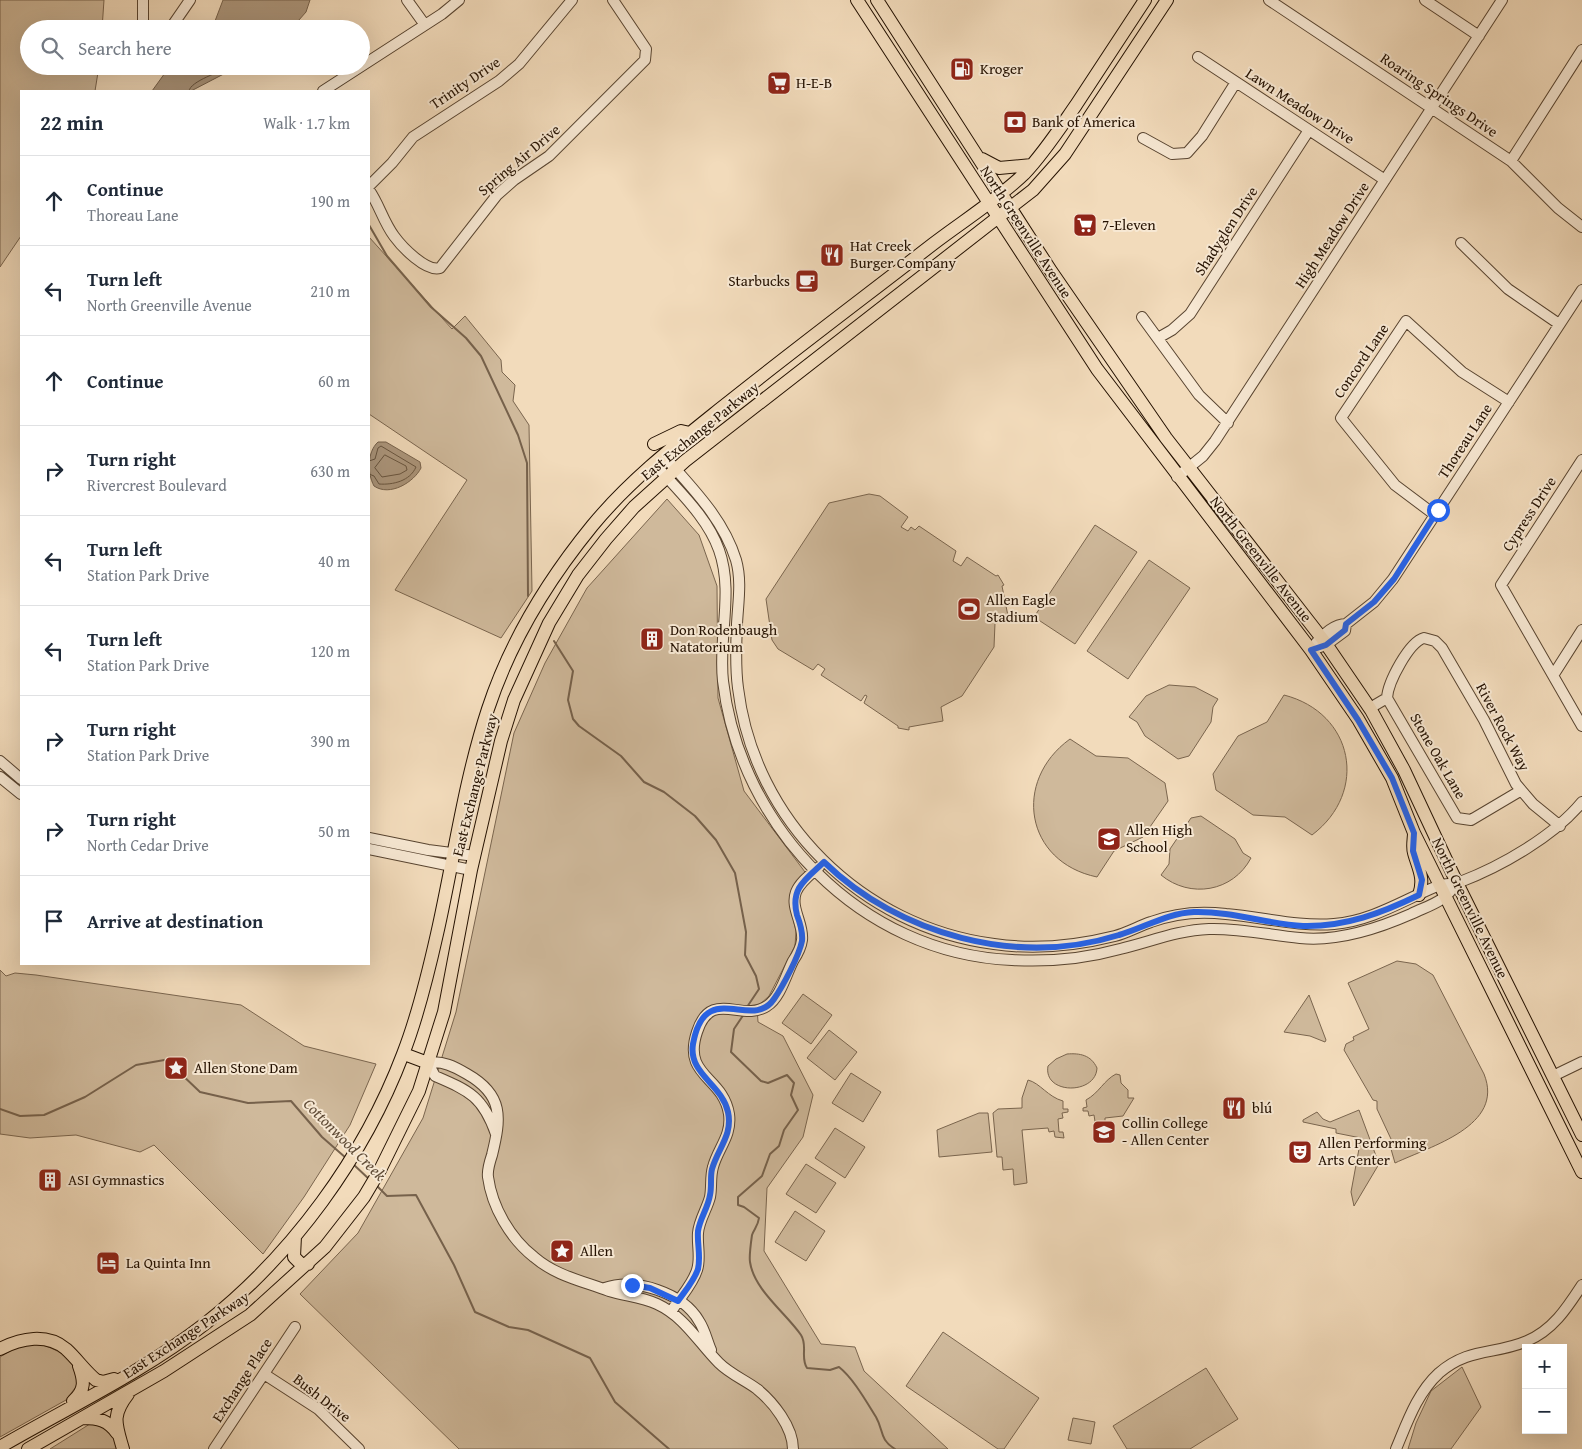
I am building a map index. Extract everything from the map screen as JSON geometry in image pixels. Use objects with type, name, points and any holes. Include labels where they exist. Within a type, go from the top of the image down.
[{"type":"main road","name":"North Greenville Avenue","points":[[857,0],[1067,327],[1177,477],[1311,650],[1358,720],[1392,778],[1414,833],[1582,1172]]},
{"type":"main road","name":"North Greenville Avenue","points":[[876,0],[1083,317],[1188,468],[1323,641],[1370,708],[1404,770],[1457,883],[1582,1135]]},
{"type":"main road","name":"East Exchange Parkway","points":[[0,1447],[125,1376],[183,1339],[219,1311],[270,1263],[295,1236],[319,1204],[368,1129],[404,1054],[426,979],[469,781],[488,709],[504,667],[542,597],[564,562],[607,509],[659,459],[825,326],[1002,192],[1032,165],[1091,82],[1145,0]]},
{"type":"main road","name":"East Exchange Parkway","points":[[29,1449],[232,1328],[268,1301],[308,1264],[346,1221],[376,1177],[396,1143],[419,1091],[444,1012],[471,870],[501,740],[524,676],[549,623],[588,562],[624,518],[671,473],[1033,190],[1054,167],[1107,92],[1167,0]]},
{"type":"main road","points":[[898,62],[911,53]]},
{"type":"main road","points":[[1091,82],[1107,92]]},
{"type":"main road","points":[[979,157],[999,168],[1032,165]]},
{"type":"main road","points":[[1067,327],[1083,317]]},
{"type":"main road","points":[[825,326],[838,341]]},
{"type":"main road","points":[[654,444],[681,431],[690,433]]},
{"type":"main road","points":[[504,667],[524,676]]},
{"type":"main road","points":[[1414,833],[1413,851],[1422,880],[1419,895]]},
{"type":"main road","points":[[404,1054],[428,1063]]},
{"type":"main road","points":[[1539,1082],[1553,1076]]},
{"type":"main road","points":[[295,1236],[294,1257],[301,1264],[308,1264]]},
{"type":"main road","points":[[219,1311],[232,1328]]},
{"type":"main road","points":[[0,1349],[26,1339],[46,1340],[66,1349],[96,1380],[109,1382],[125,1376]]},
{"type":"main road","points":[[64,1409],[83,1390],[84,1378],[78,1361]]},
{"type":"main road","points":[[123,1449],[116,1412],[131,1389]]},
{"type":"main road","points":[[82,1418],[99,1418],[106,1421],[119,1435]]},
{"type":"street","points":[[142,20],[143,0]]},
{"type":"street","points":[[176,20],[190,0]]},
{"type":"street","points":[[407,0],[424,25]]},
{"type":"street","points":[[370,60],[459,0]]},
{"type":"street","name":"Trinity Drive","points":[[370,185],[392,163],[413,137],[499,81],[519,64],[572,0]]},
{"type":"street","name":"Spring Air Drive","points":[[370,192],[394,237],[425,266],[435,270],[446,263],[497,195],[514,180],[550,156],[645,60],[646,49],[613,0]]},
{"type":"street","name":"Roaring Springs Drive","points":[[1269,0],[1511,161],[1581,224]]},
{"type":"street","points":[[1425,0],[1479,36]]},
{"type":"street","name":"High Meadow Drive","points":[[1177,477],[1209,449],[1228,423],[1502,0]]},
{"type":"street","points":[[1511,161],[1582,50]]},
{"type":"street","name":"Lawn Meadow Drive","points":[[1198,57],[1386,180]]},
{"type":"street","points":[[325,90],[347,75]]},
{"type":"street","points":[[1143,138],[1172,154],[1187,153],[1202,136],[1236,82]]},
{"type":"street","name":"Shadyglen Drive","points":[[1158,338],[1172,330],[1190,314],[1309,130]]},
{"type":"street","points":[[1461,243],[1508,289],[1560,324]]},
{"type":"street","name":"Thoreau Lane","points":[[1311,650],[1323,641],[1339,624],[1346,624],[1383,593],[1582,290]]},
{"type":"street","points":[[1142,317],[1199,395],[1228,423]]},
{"type":"street","name":"Concord Lane","points":[[1435,515],[1395,485],[1341,418],[1406,321],[1462,372],[1509,402]]},
{"type":"street","points":[[659,459],[712,512],[727,537],[738,569],[736,673],[740,704],[750,740],[764,777],[782,810],[801,836],[824,862],[862,893],[907,919],[961,938],[1012,946],[1051,947],[1119,936],[1153,921],[1192,912],[1227,914],[1302,926],[1338,924],[1386,911],[1440,884],[1457,883],[1518,853],[1560,826],[1582,802]]},
{"type":"street","name":"Cypress Drive","points":[[1554,674],[1501,585],[1582,460]]},
{"type":"street","points":[[671,473],[704,521],[716,543],[724,571],[723,679],[731,725],[751,782],[772,818],[793,847],[814,871],[855,905],[902,931],[958,952],[1010,960],[1047,961],[1086,956],[1189,930],[1223,929],[1302,939],[1336,937],[1371,930],[1447,898],[1457,883]]},
{"type":"street","points":[[725,602],[738,603]]},
{"type":"street","points":[[1582,630],[1554,674],[1582,726]]},
{"type":"street","name":"River Rock Way","points":[[1387,698],[1394,674],[1412,646],[1420,639],[1427,638],[1438,643],[1520,791],[1560,826]]},
{"type":"street","points":[[1370,708],[1387,698]]},
{"type":"street","name":"Stone Oak Lane","points":[[1387,698],[1457,818],[1465,821],[1471,820],[1520,791]]},
{"type":"street","points":[[0,760],[20,778]]},
{"type":"street","points":[[0,777],[20,793]]},
{"type":"street","points":[[370,838],[475,856]]},
{"type":"street","points":[[370,849],[471,870]]},
{"type":"street","points":[[671,1312],[698,1270],[700,1222],[710,1196],[713,1167],[725,1144],[729,1124],[728,1111],[722,1095],[701,1073],[695,1063],[694,1043],[698,1028],[706,1016],[719,1008],[733,1008],[751,1012],[762,1009],[772,1001],[799,951],[802,937],[795,896],[799,888],[824,862]]},
{"type":"street","points":[[496,1134],[490,1116],[481,1103],[463,1089],[435,1076],[428,1063],[440,1061],[463,1071],[484,1087],[496,1102],[499,1112],[496,1134],[487,1175],[492,1196],[502,1218],[519,1243],[542,1264],[566,1277],[651,1301],[671,1312],[690,1328],[714,1358],[732,1374],[757,1389],[774,1406],[787,1427],[793,1449]]},
{"type":"street","points":[[1553,1076],[1582,1062]]},
{"type":"street","points":[[1396,1449],[1420,1396],[1438,1374],[1459,1358],[1526,1342],[1559,1319],[1582,1285]]},
{"type":"street","points":[[604,1288],[610,1286],[640,1286],[678,1301],[699,1321],[714,1358]]},
{"type":"street","name":"Exchange Place","points":[[214,1449],[295,1327]]},
{"type":"street","name":"Bush Drive","points":[[264,1374],[318,1409],[359,1449]]},
{"type":"shaded area","points":[[0,0],[104,0],[103,20],[20,20],[20,75],[98,75],[95,90],[20,90],[20,237],[0,267]]},
{"type":"shaded area","points":[[370,238],[452,329],[465,316],[501,360],[502,372],[515,385],[513,401],[529,425],[532,591],[501,638],[395,590],[467,480],[370,415]]},
{"type":"shaded area","name":"Allen Eagle Stadium","points":[[869,494],[880,496],[908,517],[901,527],[908,531],[911,527],[915,530],[919,526],[956,551],[953,561],[961,566],[967,557],[996,576],[998,575],[1004,585],[1002,586],[1009,621],[995,623],[994,647],[962,696],[941,707],[943,721],[909,727],[909,730],[898,728],[898,726],[864,703],[867,696],[865,695],[861,701],[821,675],[825,669],[818,664],[813,670],[778,649],[772,640],[766,599],[829,503]]},
{"type":"shaded area","points":[[667,499],[699,535],[717,586],[718,698],[744,791],[805,872],[796,883],[790,906],[796,931],[795,946],[769,996],[757,1007],[758,1022],[783,1036],[813,1095],[803,1137],[767,1188],[764,1251],[821,1344],[855,1347],[864,1371],[948,1449],[459,1449],[300,1294],[358,1233],[423,1118],[456,1012],[514,733],[545,663],[587,588]]},
{"type":"shaded area","points":[[1095,525],[1137,552],[1075,644],[1034,617]]},
{"type":"shaded area","points":[[1149,560],[1190,588],[1128,679],[1087,651]]},
{"type":"shaded area","points":[[1169,685],[1195,687],[1218,699],[1213,707],[1211,722],[1189,756],[1178,759],[1145,736],[1137,722],[1129,717],[1146,696]]},
{"type":"shaded area","points":[[1284,695],[1308,704],[1326,718],[1339,736],[1346,756],[1347,777],[1342,798],[1330,817],[1312,835],[1285,817],[1253,815],[1216,790],[1213,774],[1238,736],[1267,722]]},
{"type":"shaded area","points":[[1070,739],[1096,756],[1128,758],[1165,783],[1168,801],[1143,837],[1114,851],[1097,877],[1073,868],[1054,855],[1042,838],[1035,818],[1034,797],[1040,776],[1052,756]]},
{"type":"shaded area","points":[[1201,816],[1235,839],[1243,853],[1251,858],[1243,869],[1222,885],[1197,889],[1172,883],[1161,875],[1169,864],[1170,849],[1191,818]]},
{"type":"shaded area","points":[[1397,961],[1416,964],[1433,975],[1484,1074],[1488,1092],[1484,1107],[1475,1121],[1461,1132],[1395,1163],[1389,1142],[1391,1139],[1377,1109],[1377,1101],[1373,1100],[1344,1050],[1346,1044],[1354,1040],[1353,1037],[1369,1029],[1348,983]]},
{"type":"shaded area","points":[[0,970],[6,976],[15,973],[36,975],[241,1005],[304,1046],[376,1064],[350,1125],[304,1197],[263,1254],[154,1145],[140,1152],[76,1135],[30,1138],[0,1134]]},
{"type":"shaded area","points":[[803,994],[832,1015],[811,1044],[782,1023]]},
{"type":"shaded area","points":[[1309,995],[1326,1040],[1325,1042],[1310,1036],[1284,1032]]},
{"type":"shaded area","points":[[829,1030],[857,1052],[835,1080],[807,1058]]},
{"type":"shaded area","points":[[1067,1054],[1085,1056],[1095,1064],[1097,1068],[1094,1077],[1088,1083],[1080,1087],[1070,1088],[1053,1082],[1049,1076],[1048,1066],[1056,1059]]},
{"type":"shaded area","points":[[851,1073],[881,1092],[863,1122],[832,1103]]},
{"type":"shaded area","points":[[1116,1074],[1120,1075],[1121,1083],[1128,1090],[1128,1098],[1134,1098],[1123,1116],[1105,1118],[1105,1123],[1101,1124],[1100,1128],[1096,1128],[1094,1115],[1089,1116],[1088,1111],[1083,1111],[1083,1108],[1087,1107],[1086,1100]]},
{"type":"shaded area","points":[[1028,1080],[1063,1101],[1063,1109],[1068,1109],[1068,1112],[1062,1113],[1063,1118],[1058,1119],[1059,1132],[1063,1132],[1064,1138],[1055,1137],[1054,1131],[1049,1132],[1048,1128],[1022,1130],[1027,1183],[1014,1185],[1013,1169],[1003,1170],[1002,1157],[997,1157],[993,1113],[998,1109],[1022,1108],[1022,1098]]},
{"type":"shaded area","points":[[1359,1110],[1379,1164],[1354,1206],[1351,1192],[1361,1138],[1336,1133],[1336,1129],[1303,1122],[1303,1120],[1317,1112],[1323,1119],[1330,1122]]},
{"type":"shaded area","points":[[979,1113],[988,1113],[992,1152],[939,1157],[937,1130]]},
{"type":"shaded area","points":[[835,1128],[865,1147],[845,1178],[815,1158]]},
{"type":"shaded area","points":[[806,1164],[836,1183],[816,1213],[786,1194]]},
{"type":"shaded area","points":[[795,1211],[825,1231],[806,1261],[775,1242]]},
{"type":"shaded area","points":[[943,1332],[1039,1398],[1004,1449],[998,1449],[906,1386]]},
{"type":"shaded area","points":[[40,1344],[61,1353],[71,1361],[81,1380],[66,1400],[0,1437],[0,1357],[18,1346]]},
{"type":"shaded area","points":[[1462,1367],[1481,1407],[1451,1449],[1408,1449],[1416,1423],[1431,1391]]},
{"type":"shaded area","points":[[1206,1368],[1238,1419],[1190,1449],[1127,1449],[1113,1426]]},
{"type":"shaded area","points":[[1073,1418],[1095,1422],[1091,1444],[1068,1440]]},
{"type":"shaded area","points":[[93,1422],[107,1425],[119,1449],[50,1449]]},
{"type":"water","points":[[223,0],[310,0],[306,12],[299,20],[215,20]]},
{"type":"water","points":[[164,75],[222,75],[193,90],[153,90]]},
{"type":"water","points":[[378,442],[386,442],[420,462],[421,468],[407,483],[394,489],[380,489],[374,486],[370,475],[370,457],[374,446]]},
{"type":"waterway","points":[[370,227],[387,256],[431,307],[466,338],[481,356],[518,435],[527,463],[528,596]]},
{"type":"waterway","points":[[554,641],[573,671],[568,700],[573,719],[579,726],[621,756],[644,782],[664,792],[695,816],[716,840],[735,873],[746,932],[745,955],[756,976],[759,989],[747,1007]]},
{"type":"waterway","points":[[744,1014],[734,1029],[731,1052],[761,1081],[768,1083],[787,1075],[794,1083],[791,1095],[798,1110],[784,1130],[779,1146],[770,1154],[762,1176],[738,1197],[738,1205],[759,1218],[752,1235],[750,1259],[753,1272],[764,1292],[801,1335],[804,1343],[804,1360],[807,1368],[830,1370],[839,1367],[859,1390],[876,1417],[886,1442],[895,1449]]},
{"type":"waterway","name":"Cottonwood Creek","points":[[0,1109],[20,1116],[44,1115],[85,1097],[136,1065],[170,1059],[179,1072],[200,1092],[248,1103],[291,1101],[322,1137],[346,1158]]},
{"type":"waterway","name":"Cottonwood Creek","points":[[353,1164],[370,1180]]},
{"type":"waterway","name":"Cottonwood Creek","points":[[377,1186],[387,1196],[416,1195],[454,1265],[475,1312],[509,1327],[528,1330],[590,1358],[615,1402],[669,1449]]},
{"type":"place","name":"Kroger","points":[[962,69]]},
{"type":"place","name":"H-E-B","points":[[779,83]]},
{"type":"place","name":"Bank of America","points":[[1015,122]]},
{"type":"place","name":"7-Eleven","points":[[1085,225]]},
{"type":"place","name":"Hat Creek Burger Company","points":[[832,255]]},
{"type":"place","name":"Starbucks","points":[[807,281]]},
{"type":"place","name":"Allen Eagle Stadium","points":[[969,609]]},
{"type":"place","name":"Don Rodenbaugh Natatorium","points":[[652,639]]},
{"type":"place","name":"Allen High School","points":[[1109,839]]},
{"type":"place","name":"Allen Stone Dam","points":[[176,1068]]},
{"type":"place","name":"blú","points":[[1234,1108]]},
{"type":"place","name":"Collin College - Allen Center","points":[[1104,1132]]},
{"type":"place","name":"Allen Performing Arts Center","points":[[1300,1152]]},
{"type":"place","name":"ASI Gymnastics","points":[[50,1180]]},
{"type":"place","name":"Allen","points":[[562,1251]]},
{"type":"place","name":"La Quinta Inn","points":[[108,1263]]},
{"type":"route","points":[[632,1285],[650,1288],[678,1301],[696,1273],[699,1259],[698,1235],[700,1222],[711,1192],[711,1176],[715,1160],[725,1144],[729,1130],[728,1111],[722,1095],[714,1084],[697,1068],[693,1058],[693,1047],[697,1031],[701,1021],[708,1013],[716,1009],[726,1007],[751,1012],[768,1006],[772,1001],[799,951],[801,943],[801,930],[795,902],[797,890],[824,862],[862,893],[907,919],[956,936],[990,944],[1012,946],[1051,947],[1119,936],[1153,921],[1192,912],[1227,914],[1302,926],[1338,924],[1386,911],[1419,895],[1422,880],[1421,870],[1413,851],[1414,833],[1392,778],[1358,720],[1311,650],[1326,645],[1345,630],[1346,624],[1383,593],[1438,510]]}]
